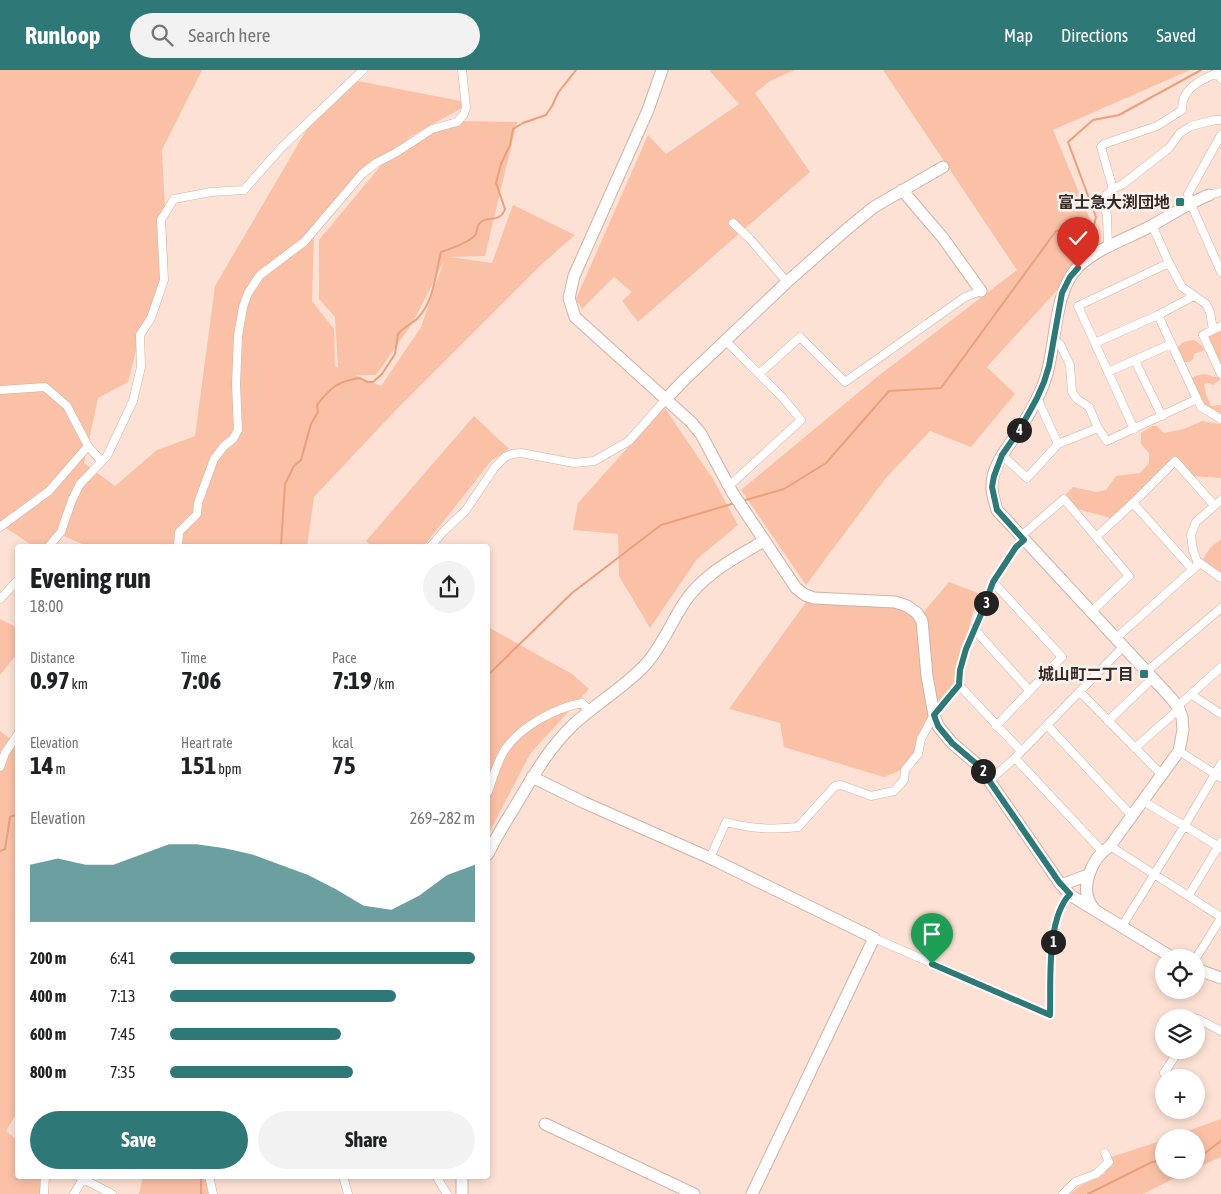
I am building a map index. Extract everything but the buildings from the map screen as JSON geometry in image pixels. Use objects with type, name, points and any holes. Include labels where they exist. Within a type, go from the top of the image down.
[{"type":"street","points":[[50,544],[61,532],[72,500],[80,484],[107,456],[133,401],[141,367],[140,335],[150,318],[164,280],[161,220],[174,199],[211,192],[244,190],[281,148],[363,70]]},
{"type":"street","points":[[178,544],[179,532],[197,514],[198,503],[214,459],[224,446],[233,439],[238,430],[236,384],[238,336],[243,307],[248,292],[260,275],[304,242],[362,174],[376,163],[397,152],[432,128],[457,122],[464,114],[466,107],[462,70]]},
{"type":"street","points":[[662,70],[648,110],[574,276],[569,298],[575,317],[691,422],[701,434],[730,489],[796,588],[805,595],[814,598],[895,602],[907,606],[917,613],[923,628],[927,676],[934,715],[943,733],[979,766],[1061,885],[1070,894],[1098,913],[1159,949]]},
{"type":"street","points":[[1113,189],[1101,147],[1104,144],[1157,126],[1182,110],[1182,103],[1192,85],[1217,73],[1221,79]]},
{"type":"street","points":[[1108,248],[1107,216],[1103,204],[1104,197],[1169,148],[1180,133],[1191,126],[1221,120]]},
{"type":"street","points":[[1221,135],[1188,194],[1221,272]]},
{"type":"street","points":[[433,544],[466,510],[495,467],[505,457],[512,454],[522,454],[574,464],[594,461],[629,441],[684,380],[787,282],[867,212],[943,167]]},
{"type":"street","points":[[759,374],[800,337],[846,382],[965,297],[981,290],[938,232],[902,190]]},
{"type":"street","points":[[1098,913],[1088,900],[1086,892],[1088,875],[1179,751],[1182,730],[1178,708],[997,510],[993,482],[1002,455],[1020,429],[1037,398],[1049,366],[1062,293],[1070,277],[1083,263],[1108,248],[1190,202],[1221,192]]},
{"type":"street","points":[[733,223],[750,239],[787,282]]},
{"type":"street","points":[[1152,225],[1169,264],[1182,287],[1206,304],[1210,312],[1213,330]]},
{"type":"street","points":[[1134,429],[1078,306],[1169,264]]},
{"type":"street","points":[[1096,343],[1158,315],[1194,296]]},
{"type":"street","points":[[1158,315],[1201,407],[1221,419]]},
{"type":"street","points":[[1221,326],[1202,335],[1221,374]]},
{"type":"street","points":[[726,340],[782,397],[800,420],[730,489]]},
{"type":"street","points":[[1054,340],[1060,344],[1070,366],[1072,392],[1077,399],[1089,407],[1098,428],[1107,441],[1197,399]]},
{"type":"street","points":[[1108,372],[1171,344]]},
{"type":"street","points":[[1135,361],[1162,416]]},
{"type":"street","points":[[0,390],[45,387],[67,406],[88,446],[101,461]]},
{"type":"street","points":[[1037,398],[1058,444]]},
{"type":"street","points":[[1002,455],[1027,478],[1058,444],[1098,428]]},
{"type":"street","points":[[0,527],[49,491],[88,446]]},
{"type":"street","points":[[1097,536],[1175,461],[1214,505]]},
{"type":"street","points":[[710,858],[726,822],[742,827],[773,830],[798,827],[835,786],[841,785],[871,796],[894,791],[904,780],[905,770],[918,754],[921,739],[934,715],[959,685],[960,670],[966,649],[993,582],[1023,538],[1064,499],[1129,576],[1090,612]]},
{"type":"street","points":[[1221,500],[1196,522],[1191,535],[1197,561],[1221,578]]},
{"type":"street","points":[[1133,503],[1193,570]]},
{"type":"street","points":[[490,850],[532,777],[557,742],[589,711],[633,677],[646,664],[656,651],[684,603],[704,580],[721,567],[764,541]]},
{"type":"street","points":[[989,781],[1015,758],[1080,692],[1119,643],[1200,564]]},
{"type":"street","points":[[993,582],[1062,657],[996,726]]},
{"type":"street","points":[[0,599],[15,583]]},
{"type":"street","points":[[1108,720],[1149,676],[1221,608]]},
{"type":"street","points":[[975,630],[1029,690]]},
{"type":"street","points":[[1135,748],[1221,667]]},
{"type":"street","points":[[959,685],[1021,751]]},
{"type":"street","points":[[1080,692],[1162,774]]},
{"type":"street","points":[[1192,695],[1221,714]]},
{"type":"street","points":[[490,787],[503,753],[514,739],[537,721],[554,711],[582,703],[589,711]]},
{"type":"street","points":[[1047,725],[1131,816]]},
{"type":"street","points":[[0,767],[5,753],[15,738]]},
{"type":"street","points":[[1179,751],[1218,776]]},
{"type":"street","points":[[1015,758],[1106,848],[1189,895],[1221,917],[1201,949]]},
{"type":"street","points":[[1122,926],[1153,874],[1218,776],[1221,764]]},
{"type":"street","points":[[532,777],[585,803],[710,858],[874,938],[1050,1015],[1052,948],[1055,927],[1063,902],[1070,894]]},
{"type":"street","points":[[1143,800],[1220,845],[1189,895]]},
{"type":"street","points":[[1061,885],[1088,875]]},
{"type":"street","points":[[752,1194],[874,938]]},
{"type":"street","points":[[1205,972],[1221,978]]},
{"type":"street","points":[[1205,1023],[1221,1031]]},
{"type":"street","points":[[545,1124],[694,1194]]},
{"type":"street","points":[[1063,1194],[1075,1182],[1096,1174],[1109,1162],[1106,1153]]},
{"type":"street","points":[[44,1194],[45,1179]]},
{"type":"street","points":[[74,1194],[82,1179]]},
{"type":"street","points":[[86,1179],[112,1194]]},
{"type":"street","points":[[210,1179],[213,1194]]},
{"type":"street","points":[[344,1179],[348,1194]]},
{"type":"street","points":[[438,1179],[447,1194]]},
{"type":"street","points":[[462,1179],[462,1194]]},
{"type":"shaded area","points":[[0,70],[202,70],[162,150],[168,267],[151,318],[140,335],[128,382],[98,398],[84,463],[115,486],[157,450],[195,436],[215,286],[314,117],[358,81],[471,103],[406,139],[461,121],[517,122],[485,256],[450,257],[492,263],[513,205],[575,235],[542,264],[396,410],[314,497],[307,544],[82,544],[56,533],[47,544],[30,544],[0,524]],"holes":[[[399,144],[319,240],[319,299],[335,317],[338,368],[335,366],[334,329],[312,301],[314,231],[344,194]],[[444,261],[421,327],[381,386],[355,375],[376,375],[413,322]]]},
{"type":"shaded area","points":[[709,70],[795,70],[770,81],[755,93],[810,172],[638,322],[622,301],[632,292],[614,277],[582,309],[576,299],[648,135],[666,154],[739,104]]},
{"type":"shaded area","points":[[883,70],[1190,70],[1053,130],[1100,243],[987,367],[1015,394],[971,447],[930,431],[886,478],[806,585],[741,490],[877,377],[1017,270]]},
{"type":"shaded area","points":[[1220,330],[1221,332],[1221,371],[1205,336]]},
{"type":"shaded area","points":[[1194,340],[1204,350],[1194,354],[1193,359],[1189,362],[1182,362],[1177,351],[1179,346],[1183,342]]},
{"type":"shaded area","points":[[1203,374],[1221,379],[1213,385],[1209,383],[1204,384],[1211,406],[1221,405],[1221,418],[1206,411],[1190,381],[1193,377]]},
{"type":"shaded area","points":[[664,407],[713,479],[738,525],[697,559],[650,628],[619,576],[618,534],[573,530],[578,503]]},
{"type":"shaded area","points":[[474,416],[509,449],[491,461],[426,544],[370,544],[366,541]]},
{"type":"shaded area","points":[[1202,421],[1221,424],[1221,478],[1193,476],[1175,458],[1142,494],[1110,518],[1071,507],[1066,494],[1073,487],[1096,492],[1106,490],[1116,476],[1140,473],[1149,463],[1149,453],[1141,444],[1141,433],[1152,426],[1157,426],[1164,433],[1184,429]]},
{"type":"shaded area","points":[[1221,539],[1221,574],[1203,559],[1210,548]]},
{"type":"shaded area","points":[[949,582],[978,593],[955,684],[929,714],[918,763],[884,777],[784,747],[780,723],[729,709],[806,602],[884,606],[922,614]]},
{"type":"shaded area","points":[[0,619],[15,626],[15,656],[0,675]]},
{"type":"shaded area","points":[[490,628],[572,674],[589,689],[530,754],[490,831]]},
{"type":"shaded area","points":[[0,731],[13,741],[15,738],[15,1116],[6,1131],[15,1138],[15,1179],[47,1179],[45,1194],[0,1194]]},
{"type":"shaded area","points":[[1221,1119],[1221,1157],[1205,1164],[1205,1129],[1193,1129]]},
{"type":"shaded area","points":[[1155,1143],[1155,1179],[1173,1179],[1143,1194],[1070,1194],[1080,1186],[1104,1174],[1111,1157]]},
{"type":"shaded area","points":[[142,1179],[208,1179],[209,1194],[139,1194]]},
{"type":"waterway","points":[[281,544],[285,484],[294,466],[301,460],[311,424],[318,412],[317,405],[326,394],[340,383],[360,378],[367,382],[373,382],[382,374],[395,354],[398,334],[417,319],[428,304],[434,287],[441,252],[470,240],[476,234],[478,225],[483,220],[500,217],[505,209],[496,183],[501,164],[510,145],[513,129],[523,123],[546,115],[558,93],[576,70]]},
{"type":"waterway","points":[[742,501],[784,489],[826,463],[889,391],[941,388],[1056,231],[1093,229],[1096,217],[1068,142],[1093,120],[1119,115],[1201,70]]},
{"type":"waterway","points":[[490,673],[572,593],[661,525],[735,503]]},
{"type":"waterway","points":[[0,851],[5,849],[10,817],[15,815]]},
{"type":"waterway","points":[[1205,1153],[1221,1141]]},
{"type":"waterway","points":[[1088,1194],[1155,1162]]},
{"type":"waterway","points":[[201,1179],[201,1194]]},
{"type":"place","name":"富士急大渕団地","points":[[1180,202]]},
{"type":"place","name":"城山町二丁目","points":[[1144,674]]},
{"type":"route","points":[[932,964],[1050,1015],[1052,948],[1055,927],[1063,902],[1070,894],[1059,882],[979,766],[943,733],[934,715],[959,685],[960,670],[966,649],[993,582],[1016,547],[1024,540],[997,510],[992,487],[994,476],[1002,455],[1020,429],[1044,382],[1049,366],[1062,293],[1070,277],[1078,268]]}]
